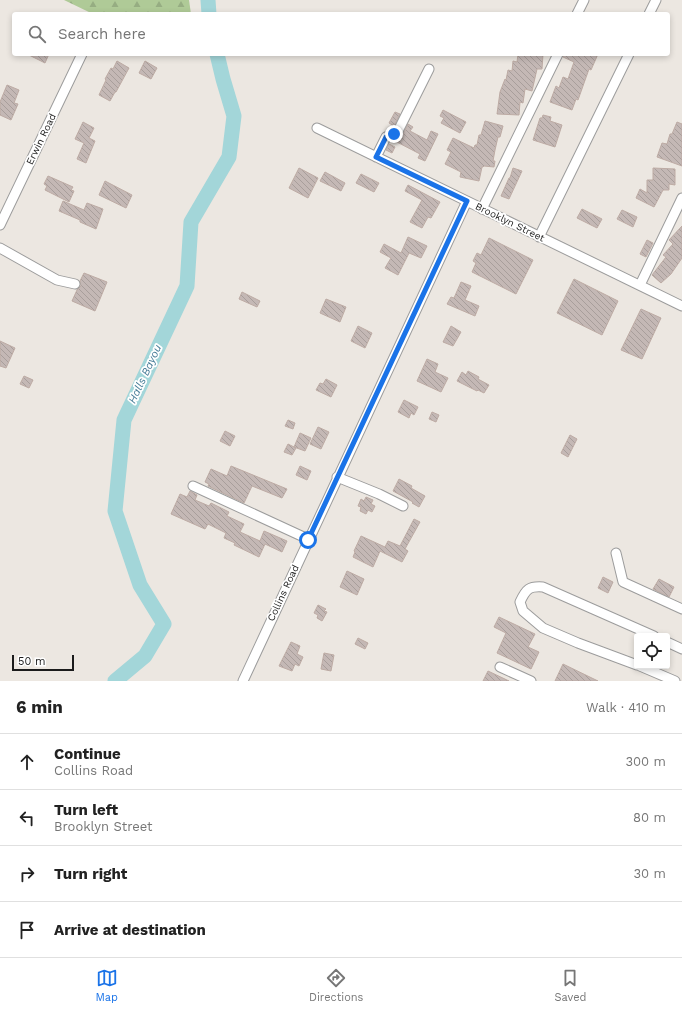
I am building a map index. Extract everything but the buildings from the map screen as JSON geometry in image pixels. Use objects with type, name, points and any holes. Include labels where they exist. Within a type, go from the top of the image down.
[{"type":"street","points":[[578,12],[584,0]]},
{"type":"street","points":[[650,12],[656,0]]},
{"type":"street","name":"Erwin Road","points":[[0,225],[81,56]]},
{"type":"street","points":[[482,209],[557,56]]},
{"type":"street","points":[[540,236],[628,56]]},
{"type":"street","points":[[376,157],[386,137],[398,131],[429,69]]},
{"type":"street","name":"Brooklyn Street","points":[[317,128],[682,306]]},
{"type":"street","points":[[640,285],[682,198]]},
{"type":"street","name":"Collins Road","points":[[243,681],[467,201]]},
{"type":"street","points":[[0,248],[57,280],[75,284]]},
{"type":"street","points":[[337,477],[379,494],[403,506]]},
{"type":"street","points":[[194,486],[308,540]]},
{"type":"street","points":[[616,553],[623,582],[682,609]]},
{"type":"street","points":[[634,664],[543,628],[523,611],[520,602],[525,591],[533,586],[543,587],[647,633]]},
{"type":"street","points":[[670,643],[682,649]]},
{"type":"street","points":[[500,666],[531,681]]},
{"type":"street","points":[[647,669],[675,681]]},
{"type":"green space","points":[[64,0],[189,0],[191,12],[89,12]]},
{"type":"waterway","name":"Halls Bayou","points":[[208,0],[209,12]]},
{"type":"waterway","name":"Halls Bayou","points":[[115,681],[145,656],[164,624],[140,585],[115,511],[124,420],[187,286],[191,222],[229,157],[234,116],[217,56]]},
{"type":"route","points":[[308,540],[467,201],[376,157],[386,137],[394,134]]}]
